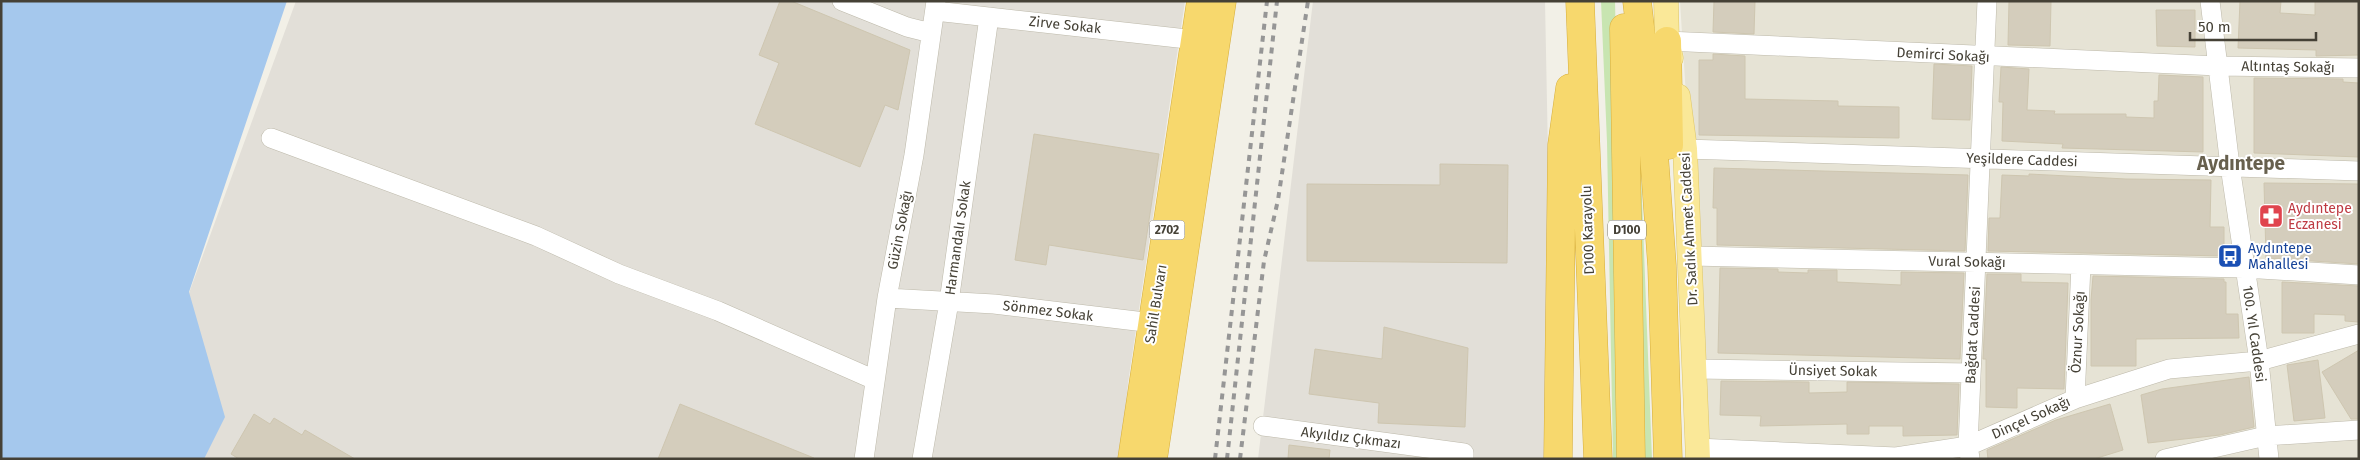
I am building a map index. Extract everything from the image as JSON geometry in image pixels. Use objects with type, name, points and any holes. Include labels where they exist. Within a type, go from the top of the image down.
[{"type":"highway","name":"Sahil Bulvarı","points":[[1132,459],[1201,1]]},
{"type":"highway","name":"Sahil Bulvarı","points":[[1154,459],[1222,1]]},
{"type":"highway","name":"D100","points":[[1624,1],[1630,459]]},
{"type":"highway","points":[[1637,1],[1653,140],[1662,266],[1668,459]]},
{"type":"highway","points":[[1558,459],[1562,145],[1580,6]]},
{"type":"highway","name":"D100 Karayolu","points":[[1580,6],[1598,459]]},
{"type":"highway","points":[[1662,266],[1669,148],[1667,41]]},
{"type":"highway","points":[[1589,459],[1592,335]]},
{"type":"main road","name":"Dr. Sadık Ahmet Caddesi","points":[[1666,1],[1667,41],[1685,150],[1691,256],[1697,454]]},
{"type":"street","points":[[842,1],[907,27],[931,33]]},
{"type":"street","name":"Bağdat Caddesi","points":[[1969,452],[1987,1]]},
{"type":"street","name":"100. Yıl Caddesi","points":[[2210,1],[2230,166],[2259,361],[2269,459]]},
{"type":"street","name":"Güzin Sokağı","points":[[864,459],[887,298],[914,155],[935,6]]},
{"type":"street","name":"Zirve Sokak","points":[[935,6],[989,17],[1196,40]]},
{"type":"street","name":"Harmandalı Sokak","points":[[922,459],[949,302],[989,17]]},
{"type":"street","name":"Demirci Sokağı","points":[[1667,41],[1985,57],[2218,66]]},
{"type":"street","name":"Altıntaş Sokağı","points":[[2218,66],[2359,68]]},
{"type":"street","points":[[271,138],[536,236],[619,274],[718,311],[875,380]]},
{"type":"street","name":"Yeşildere Caddesi","points":[[1685,150],[2359,170]]},
{"type":"street","name":"Vural Sokağı","points":[[1691,256],[2244,268],[2359,275]]},
{"type":"street","name":"Öznur Sokağı","points":[[2074,399],[2081,265]]},
{"type":"street","name":"Sönmez Sokak","points":[[887,298],[994,304],[1153,323]]},
{"type":"street","points":[[1153,323],[1161,326],[1167,334],[1167,372]]},
{"type":"street","name":"Dinçel Sokağı","points":[[1697,454],[1896,457],[1969,452],[2074,399],[2169,369],[2259,361],[2359,334]]},
{"type":"street","name":"Ünsiyet Sokak","points":[[1695,370],[1971,373]]},
{"type":"street","name":"Akyıldız Çıkmazı","points":[[1263,426],[1464,453],[1464,459]]},
{"type":"street","points":[[2165,459],[2266,436],[2359,430]]},
{"type":"shaded area","points":[[296,1],[1185,1],[1128,383],[1121,459],[174,459],[189,293]]},
{"type":"shaded area","points":[[1313,1],[1545,1],[1554,459],[1258,459]]},
{"type":"shaded area","points":[[1680,1],[2359,1],[2359,459],[1709,459]]},
{"type":"green space","points":[[1601,1],[1615,1],[1625,459],[1613,459],[1607,142]]},
{"type":"green space","points":[[1639,170],[1641,174],[1652,459],[1645,459]]},
{"type":"water","points":[[1,1],[287,1],[189,292],[225,417],[204,459],[1,459]]},
{"type":"building","points":[[780,1],[791,1],[910,50],[898,110],[885,105],[860,167],[755,124],[779,63],[759,55]]},
{"type":"building","points":[[1714,1],[1755,1],[1754,34],[1713,32]]},
{"type":"building","points":[[2009,1],[2051,1],[2050,46],[2008,45]]},
{"type":"building","points":[[2240,1],[2281,1],[2280,13],[2315,15],[2315,1],[2359,1],[2359,55],[2316,56],[2316,50],[2238,48]]},
{"type":"building","points":[[2156,10],[2195,10],[2195,47],[2157,46]]},
{"type":"building","points":[[1713,54],[1745,56],[1745,99],[1838,101],[1838,106],[1899,107],[1899,138],[1699,135],[1699,60],[1713,60]]},
{"type":"building","points":[[1934,64],[1972,66],[1970,120],[1932,119]]},
{"type":"building","points":[[2001,67],[2029,69],[2027,110],[2055,111],[2054,114],[2126,114],[2126,117],[2154,118],[2154,101],[2158,101],[2159,75],[2203,77],[2203,152],[2062,148],[2063,144],[2002,141],[2003,102],[1999,102]]},
{"type":"building","points":[[2254,78],[2343,79],[2343,82],[2359,83],[2359,157],[2254,153]]},
{"type":"building","points":[[1034,134],[1159,154],[1143,260],[1049,245],[1046,265],[1015,260]]},
{"type":"building","points":[[1440,164],[1508,165],[1507,263],[1307,261],[1307,184],[1440,185]]},
{"type":"building","points":[[1714,168],[1968,175],[1965,251],[1717,245],[1717,208],[1713,208]]},
{"type":"building","points":[[2029,174],[2126,179],[2211,180],[2210,227],[2224,227],[2224,256],[1988,251],[1989,218],[2000,218],[2002,175],[2029,176]]},
{"type":"building","points":[[2264,183],[2359,184],[2359,264],[2266,258]]},
{"type":"building","points":[[1720,268],[1778,269],[1778,272],[1808,273],[1808,270],[1837,270],[1837,282],[1901,285],[1901,272],[1964,273],[1960,359],[1718,353]]},
{"type":"building","points":[[1987,274],[2021,274],[2021,282],[2068,283],[2064,389],[2017,388],[2017,408],[1986,407],[1986,359],[1983,359]]},
{"type":"building","points":[[2093,276],[2224,279],[2224,282],[2226,282],[2226,314],[2238,314],[2239,338],[2136,339],[2136,366],[2091,366]]},
{"type":"building","points":[[2282,282],[2359,286],[2359,322],[2345,321],[2345,315],[2314,314],[2314,333],[2282,333]]},
{"type":"building","points":[[1384,327],[1468,348],[1465,427],[1378,423],[1379,403],[1309,394],[1315,349],[1382,359]]},
{"type":"building","points":[[2359,350],[2359,419],[2351,419],[2322,372]]},
{"type":"building","points":[[2318,360],[2325,418],[2294,421],[2287,365]]},
{"type":"building","points":[[2249,377],[2254,427],[2220,435],[2148,443],[2141,395],[2162,389]]},
{"type":"building","points":[[1721,381],[1809,382],[1809,393],[1847,392],[1847,382],[1959,384],[1957,435],[1903,436],[1903,426],[1869,426],[1869,434],[1847,434],[1847,424],[1760,426],[1761,416],[1720,415]]},
{"type":"building","points":[[680,404],[814,458],[814,459],[658,459]]},
{"type":"building","points":[[2110,404],[2123,450],[2094,459],[1988,459],[1987,450],[2056,420]]},
{"type":"building","points":[[254,414],[270,424],[274,418],[302,435],[305,430],[355,459],[239,459],[231,454]]},
{"type":"building","points":[[1289,445],[1330,450],[1329,459],[1288,459]]},
{"type":"railway","points":[[1215,459],[1267,1]]},
{"type":"railway","points":[[1227,459],[1277,1]]},
{"type":"railway","points":[[1240,459],[1264,261],[1278,200],[1308,1]]},
{"type":"place","name":"Aydıntepe Eczanesi","points":[[2271,216]]},
{"type":"place","name":"Aydıntepe Mahallesi","points":[[2230,256]]},
{"type":"district","name":"Aydıntepe","points":[[2241,163]]}]
